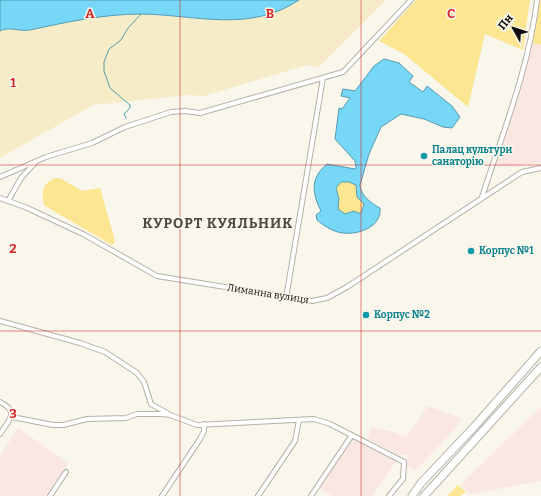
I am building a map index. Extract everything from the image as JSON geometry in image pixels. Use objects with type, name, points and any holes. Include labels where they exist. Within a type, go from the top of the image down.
[{"type":"highway","points":[[412,496],[421,483],[474,427],[541,350]]},
{"type":"highway","points":[[424,496],[541,367]]},
{"type":"street","points":[[0,177],[92,142],[125,127],[171,112],[185,111],[200,113],[343,72],[411,0]]},
{"type":"street","points":[[482,198],[523,72],[533,33],[537,0]]},
{"type":"street","points":[[286,298],[323,78]]},
{"type":"street","points":[[8,201],[21,178],[35,163]]},
{"type":"street","name":"Лиманна вулиця","points":[[0,198],[83,234],[157,276],[312,301],[327,298],[337,293],[522,172],[541,168]]},
{"type":"street","points":[[0,321],[80,343],[105,352],[137,373],[144,382],[150,404],[147,413]]},
{"type":"street","points":[[0,402],[8,406],[12,417],[0,434]]},
{"type":"street","points":[[150,404],[170,415]]},
{"type":"street","points":[[12,417],[53,425],[63,425],[87,419],[126,418],[147,413],[170,415],[200,423],[314,419],[330,424],[404,462],[403,479],[389,496]]},
{"type":"street","points":[[258,496],[295,441],[299,420]]},
{"type":"street","points":[[162,496],[200,439],[204,431],[200,423]]},
{"type":"street","points":[[311,496],[352,435]]},
{"type":"street","points":[[50,496],[66,472]]},
{"type":"shaded area","points":[[416,0],[530,0],[523,50],[485,34],[468,107],[404,54],[379,41]]},
{"type":"shaded area","points":[[539,0],[541,0],[541,45],[532,43]]},
{"type":"shaded area","points":[[532,43],[541,45],[541,163],[526,164],[519,167],[495,166]]},
{"type":"shaded area","points":[[52,179],[62,179],[82,191],[100,188],[115,241],[112,245],[45,206],[43,197],[44,189]]},
{"type":"shaded area","points":[[341,182],[349,182],[356,185],[357,196],[364,204],[362,213],[351,211],[345,214],[338,209],[336,188]]},
{"type":"shaded area","points":[[428,406],[461,418],[461,422],[416,470],[406,466],[408,455],[404,454],[401,456],[367,439],[372,427],[406,437]]},
{"type":"shaded area","points":[[541,407],[541,481],[470,494],[460,485]]},
{"type":"shaded area","points":[[18,428],[68,463],[46,496],[0,496],[0,456]]},
{"type":"shaded area","points":[[354,438],[397,460],[372,496],[332,496],[320,488]]},
{"type":"shaded area","points":[[458,485],[466,492],[460,496],[447,496]]},
{"type":"sand","points":[[299,0],[386,0],[319,67],[307,65],[204,96],[188,95],[93,105],[0,158],[0,31],[4,29],[26,31],[81,18],[141,14],[197,19],[290,6]]},
{"type":"water","points":[[0,0],[299,0],[280,10],[261,16],[242,19],[222,20],[128,14],[86,19],[30,30],[7,29],[0,31]]},
{"type":"water","points":[[384,59],[399,63],[413,76],[409,82],[423,92],[427,86],[452,106],[460,117],[452,128],[443,127],[424,119],[401,114],[381,127],[369,154],[360,185],[364,196],[380,208],[380,215],[373,225],[362,231],[355,233],[339,232],[329,228],[317,220],[316,215],[321,211],[314,192],[315,180],[321,169],[327,164],[355,169],[355,161],[335,139],[339,108],[342,109],[350,98],[341,96],[343,89],[355,91],[374,66]],"holes":[[[341,182],[349,182],[356,185],[357,197],[364,204],[361,213],[354,211],[345,214],[338,209],[339,199],[336,188]]]},
{"type":"waterway","points":[[126,118],[124,114],[130,108],[130,105],[110,88],[104,71],[104,62],[109,49],[121,40],[128,28],[141,14]]},
{"type":"place","name":"Палац культури санаторію","points":[[424,156]]},
{"type":"place","name":"Корпус №1","points":[[471,251]]},
{"type":"place","name":"Корпус №2","points":[[366,315]]},
{"type":"district","name":"КУРОРТ КУЯЛЬНИК","points":[[218,223]]}]
